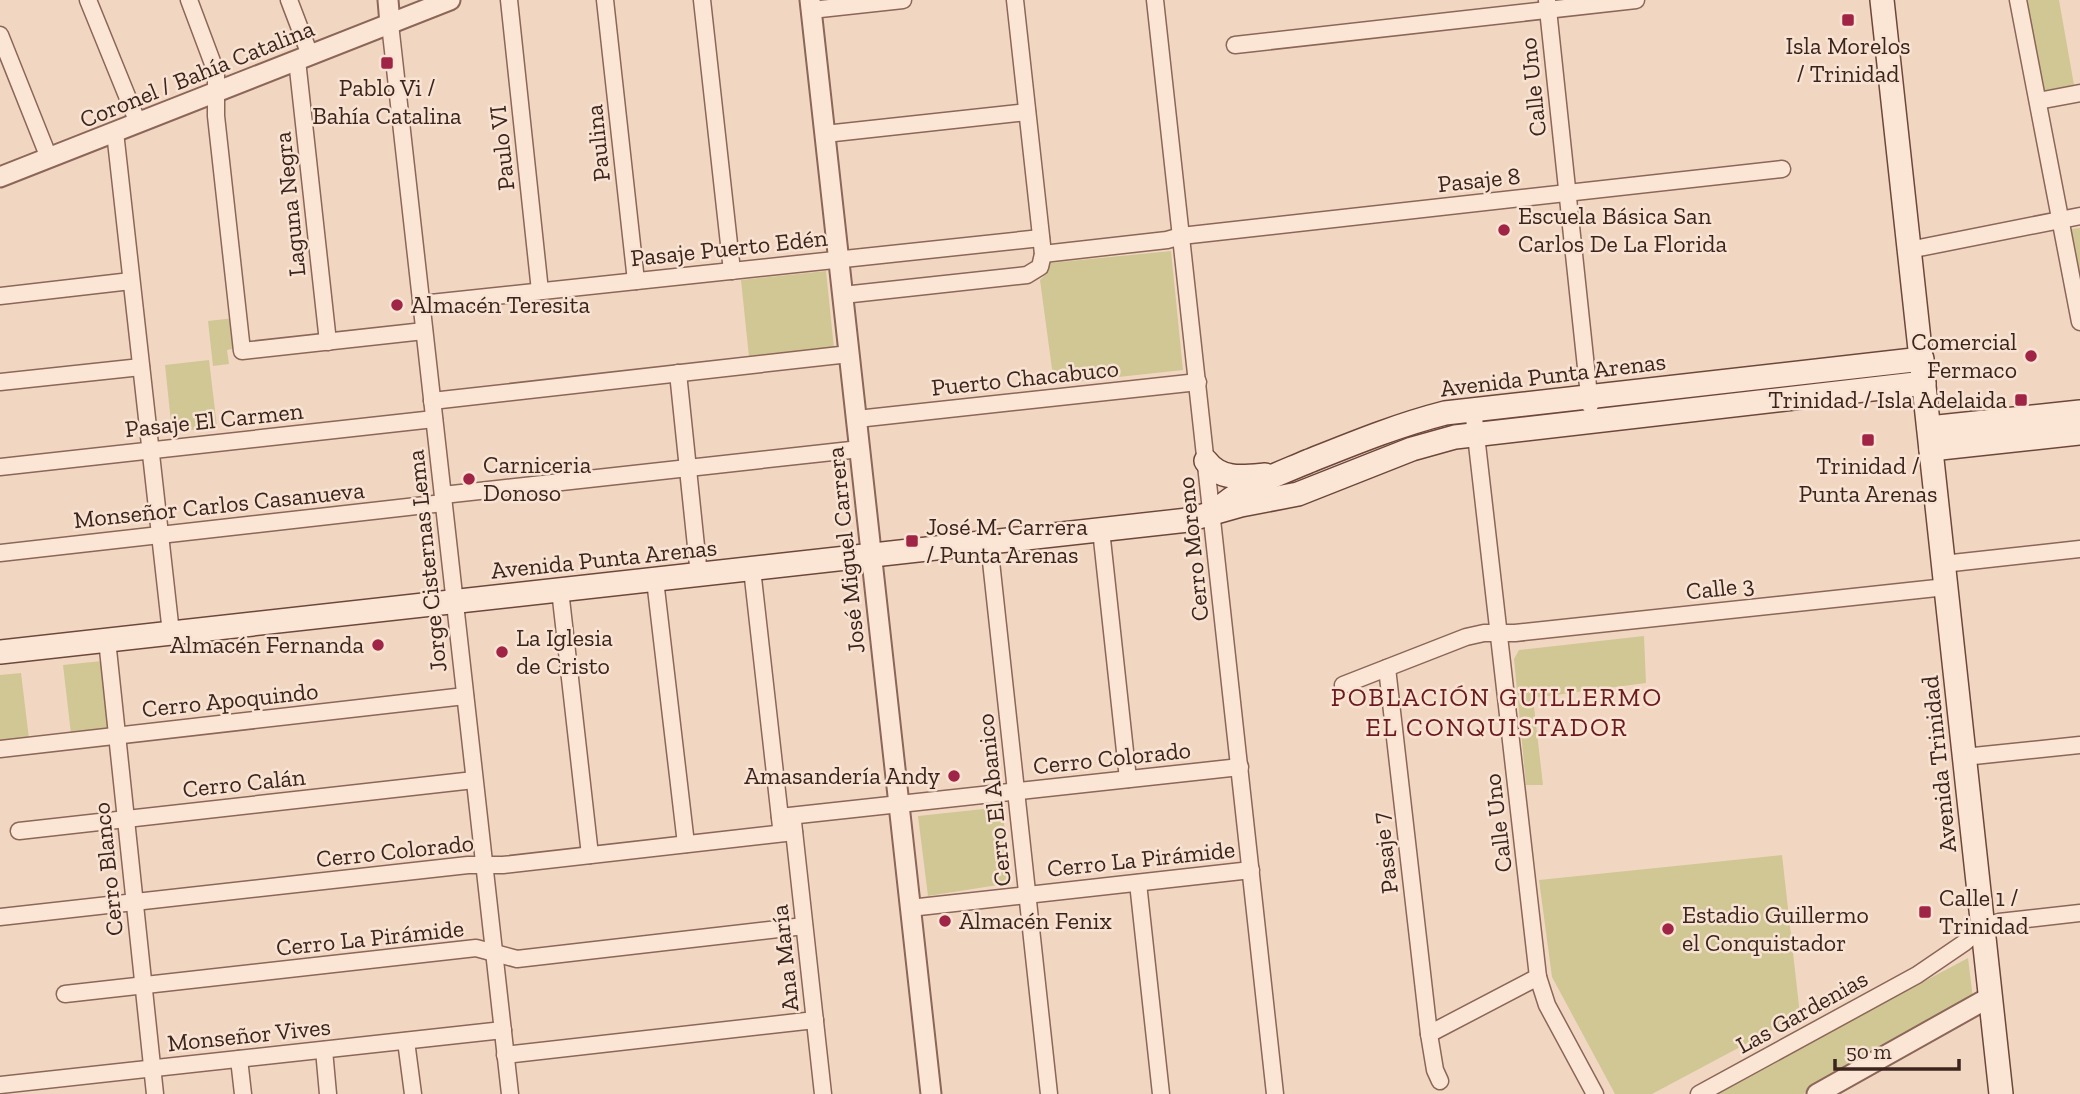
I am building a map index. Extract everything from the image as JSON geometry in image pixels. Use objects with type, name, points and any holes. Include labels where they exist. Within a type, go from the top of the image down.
[{"type":"main road","name":"Avenida Trinidad","points":[[1887,1],[1909,250],[2001,1094]]},
{"type":"main road","name":"Avenida Punta Arenas","points":[[1212,513],[1239,493],[1279,473],[1391,428],[1418,420],[1473,409],[1922,359]]},
{"type":"main road","name":"Avenida Punta Arenas","points":[[0,652],[1188,520],[1298,494],[1412,449],[1476,433],[1924,383]]},
{"type":"main road","points":[[1930,439],[2080,412]]},
{"type":"main road","points":[[1930,439],[2080,433]]},
{"type":"main road","points":[[1206,461],[1214,470],[1227,476],[1279,473]]},
{"type":"street","points":[[88,0],[138,123]]},
{"type":"street","points":[[189,0],[216,72],[216,116],[242,351],[424,331]]},
{"type":"street","name":"Laguna Negra","points":[[289,0],[303,58],[328,342]]},
{"type":"street","points":[[388,0],[390,24]]},
{"type":"street","name":"Coronel / Bahía Catalina","points":[[0,177],[450,0]]},
{"type":"street","name":"Paulo VI","points":[[509,0],[540,291]]},
{"type":"street","name":"Paulina","points":[[605,0],[636,281]]},
{"type":"street","points":[[702,0],[732,271]]},
{"type":"street","points":[[811,5],[903,0]]},
{"type":"street","points":[[843,295],[1032,274],[1040,267],[1042,246],[1015,0]]},
{"type":"street","name":"Cerro Moreno","points":[[1155,0],[1275,1094]]},
{"type":"street","points":[[1235,45],[1547,5],[1636,0]]},
{"type":"street","points":[[2018,0],[2060,220],[2077,288],[2080,322]]},
{"type":"street","name":"José Miguel Carrera","points":[[811,5],[931,1094]]},
{"type":"street","name":"Calle Uno","points":[[1547,5],[1591,420]]},
{"type":"street","name":"Jorge Cisternas Lema","points":[[390,24],[510,1094]]},
{"type":"street","points":[[0,35],[49,158]]},
{"type":"street","points":[[2038,101],[2080,93]]},
{"type":"street","points":[[825,134],[1027,112]]},
{"type":"street","points":[[115,132],[171,633]]},
{"type":"street","name":"Pasaje 8","points":[[1181,236],[1782,170]]},
{"type":"street","points":[[1909,250],[2080,216]]},
{"type":"street","name":"Pasaje Puerto Edén","points":[[421,303],[839,260],[1167,240],[1181,236]]},
{"type":"street","points":[[0,296],[131,281]]},
{"type":"street","points":[[432,401],[849,354]]},
{"type":"street","points":[[0,382],[141,366]]},
{"type":"street","points":[[678,373],[699,575]]},
{"type":"street","name":"Puerto Chacabuco","points":[[857,419],[1198,383]]},
{"type":"street","name":"Calle Uno","points":[[1473,409],[1538,977],[1547,1005],[1595,1094]]},
{"type":"street","name":"Pasaje El Carmen","points":[[0,467],[434,419]]},
{"type":"street","name":"Monseñor Carlos Casanueva","points":[[0,553],[860,449]]},
{"type":"street","points":[[1101,530],[1128,779]]},
{"type":"street","name":"Cerro El Abanico","points":[[989,542],[1049,1094]]},
{"type":"street","name":"Calle 3","points":[[1343,685],[1466,637],[1484,633],[1499,635],[1945,575],[2080,549]]},
{"type":"street","name":"Ana María","points":[[752,569],[787,825],[804,926],[823,1094]]},
{"type":"street","points":[[655,580],[686,844]]},
{"type":"street","points":[[560,590],[590,855]]},
{"type":"street","name":"Cerro Blanco","points":[[107,640],[155,1094]]},
{"type":"street","name":"Pasaje 7","points":[[1387,668],[1429,1034],[1435,1070],[1440,1081]]},
{"type":"street","name":"Cerro Apoquindo","points":[[0,749],[465,696]]},
{"type":"street","points":[[1964,757],[2080,745]]},
{"type":"street","name":"Cerro Colorado","points":[[0,917],[686,844],[899,804],[1240,767]]},
{"type":"street","name":"Cerro Calán","points":[[19,831],[474,780]]},
{"type":"street","name":"Cerro La Pirámide","points":[[911,908],[1251,870]]},
{"type":"street","points":[[1138,883],[1161,1094]]},
{"type":"street","name":"Las Gardenias","points":[[1699,1094],[1917,975],[1983,927],[1999,922],[2080,913]]},
{"type":"street","name":"Cerro La Pirámide","points":[[65,994],[476,948],[517,958],[804,926]]},
{"type":"street","points":[[1429,1034],[1538,977]]},
{"type":"street","points":[[1817,1094],[1990,998]]},
{"type":"street","points":[[505,1055],[815,1020]]},
{"type":"street","name":"Monseñor Vives","points":[[0,1085],[61,1086],[153,1069],[503,1030]]},
{"type":"street","points":[[406,1041],[413,1094]]},
{"type":"street","points":[[324,1050],[328,1094]]},
{"type":"street","points":[[239,1059],[243,1094]]},
{"type":"shaded area","points":[[2026,0],[2059,0],[2074,85],[2042,91]]},
{"type":"shaded area","points":[[2080,228],[2080,273],[2079,274],[2071,229]]},
{"type":"shaded area","points":[[1171,251],[1183,370],[1054,384],[1040,280],[1046,274],[1050,263]]},
{"type":"shaded area","points":[[826,271],[834,348],[749,357],[741,280]]},
{"type":"shaded area","points":[[234,318],[238,348],[227,350],[229,364],[213,366],[208,321]]},
{"type":"shaded area","points":[[209,360],[217,427],[172,432],[165,365]]},
{"type":"shaded area","points":[[1644,636],[1646,683],[1533,698],[1543,785],[1526,785],[1514,659],[1519,650]]},
{"type":"shaded area","points":[[102,661],[110,729],[71,734],[63,665]]},
{"type":"shaded area","points":[[21,673],[29,739],[0,743],[0,675]]},
{"type":"shaded area","points":[[1002,807],[1011,883],[928,896],[918,816]]},
{"type":"shaded area","name":"Estadio Guillermo el Conquistador","points":[[1782,855],[1800,1015],[1652,1094],[1615,1094],[1552,977],[1539,880]]},
{"type":"shaded area","points":[[1968,958],[1973,999],[1803,1094],[1712,1094]]},
{"type":"place","name":"Isla Morelos / Trinidad","points":[[1848,20]]},
{"type":"place","name":"Pablo Vi / Bahía Catalina","points":[[387,63]]},
{"type":"place","name":"Escuela Básica San Carlos De La Florida","points":[[1504,230]]},
{"type":"place","name":"Almacén Teresita","points":[[397,305]]},
{"type":"place","name":"Comercial Fermaco","points":[[2031,356]]},
{"type":"place","name":"Trinidad / Isla Adelaida","points":[[2021,400]]},
{"type":"place","name":"Trinidad / Punta Arenas","points":[[1868,440]]},
{"type":"place","name":"Carniceria Donoso","points":[[469,479]]},
{"type":"place","name":"José M. Carrera / Punta Arenas","points":[[912,541]]},
{"type":"place","name":"Almacén Fernanda","points":[[378,645]]},
{"type":"place","name":"La Iglesia de Cristo","points":[[502,652]]},
{"type":"place","name":"Amasandería Andy","points":[[954,776]]},
{"type":"place","name":"Calle 1 / Trinidad","points":[[1925,912]]},
{"type":"place","name":"Almacén Fenix","points":[[945,921]]},
{"type":"place","name":"Estadio Guillermo el Conquistador","points":[[1668,929]]},
{"type":"district","name":"POBLACIÓN GUILLERMO EL CONQUISTADOR","points":[[1497,712]]}]
